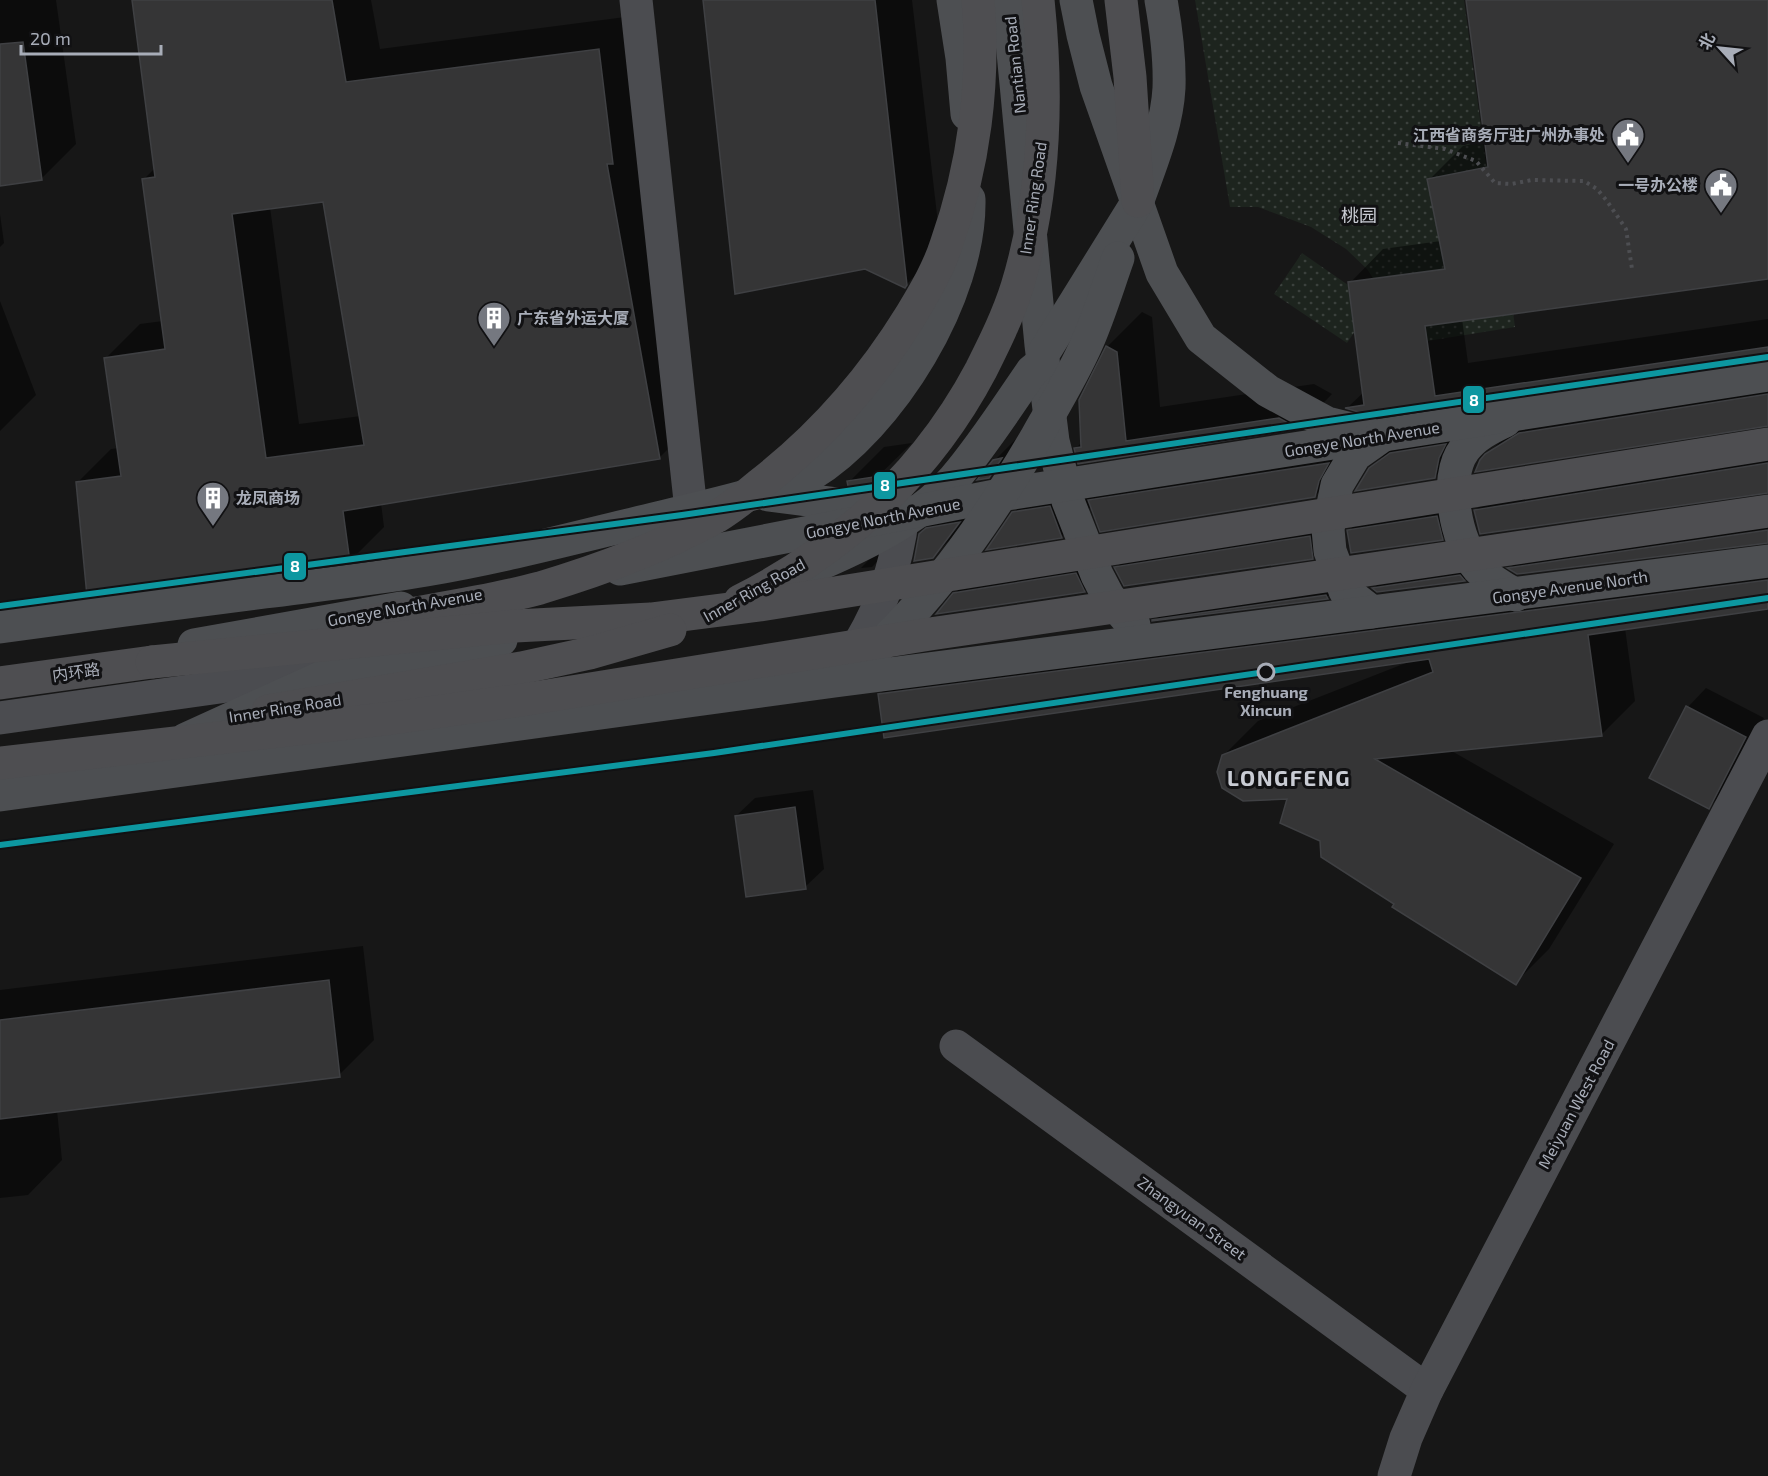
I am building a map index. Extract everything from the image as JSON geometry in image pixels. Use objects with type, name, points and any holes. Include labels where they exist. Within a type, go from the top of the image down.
[{"type":"highway","points":[[152,662],[539,588],[604,567],[687,531],[717,516],[768,478],[808,445],[877,366],[925,292],[946,247],[970,154],[978,101],[981,56],[978,0]]},
{"type":"highway","name":"Inner Ring Road","points":[[0,754],[395,690],[521,668],[590,653],[651,637],[700,620],[768,586],[838,539],[896,490],[928,453],[969,393],[994,344],[1017,288],[1031,225],[1042,141],[1043,67],[1038,0]]},
{"type":"highway","points":[[1121,0],[1130,77],[1138,201]]},
{"type":"highway","points":[[152,662],[515,626],[651,619],[760,605],[1768,444]]},
{"type":"highway","points":[[0,763],[381,719],[528,699],[942,632],[1768,510]]},
{"type":"highway","name":"内环路","points":[[0,683],[152,662]]},
{"type":"main road","points":[[0,627],[427,570],[522,551],[758,493],[807,478],[839,456],[872,422],[905,380],[933,333],[947,303],[962,253],[969,213],[967,117],[962,58],[953,0]]},
{"type":"main road","name":"Nantian Road","points":[[1008,0],[1042,353],[1053,441],[1064,485],[1097,575],[1108,596],[1128,620],[1156,639]]},
{"type":"main road","points":[[1077,0],[1096,86],[1162,273],[1201,338],[1268,391],[1327,423],[1382,436]]},
{"type":"main road","points":[[835,681],[870,655],[910,616],[954,561],[1000,495],[1049,414],[1087,344],[1161,132],[1168,88],[1166,28],[1161,0]]},
{"type":"main road","points":[[90,782],[338,670],[682,607],[797,573],[843,554],[935,497],[954,479],[1032,371],[1138,201]]},
{"type":"main road","name":"Gongye North Avenue","points":[[0,675],[150,653],[691,556],[1000,495],[1768,375]]},
{"type":"main road","points":[[1516,595],[1491,581],[1476,566],[1457,526],[1454,511],[1454,475],[1463,450],[1484,431],[1520,414]]},
{"type":"main road","points":[[1372,612],[1345,591],[1330,551],[1328,529],[1337,485],[1355,455],[1382,436]]},
{"type":"main road","points":[[758,493],[907,515]]},
{"type":"main road","name":"Gongye Avenue North","points":[[1372,612],[1768,561]]},
{"type":"main road","points":[[0,795],[835,681],[1372,612]]},
{"type":"street","points":[[636,0],[691,510]]},
{"type":"street","points":[[835,681],[866,634],[879,607],[891,575],[907,515]]},
{"type":"street","points":[[0,718],[338,670]]},
{"type":"street","name":"Meiyuan West Road","points":[[1394,1476],[1406,1438],[1427,1390],[1768,736]]},
{"type":"street","name":"Zhangyuan Street","points":[[956,1046],[1427,1390]]},
{"type":"path","points":[[1398,143],[1444,149],[1476,161],[1495,183],[1511,184],[1532,180],[1584,181],[1616,210],[1626,229],[1632,269]]},
{"type":"shaded area","points":[[1195,0],[1464,0],[1486,164],[1495,173],[1515,327],[1415,343],[1367,269],[1346,249],[1311,227],[1258,207],[1230,207]]},
{"type":"shaded area","points":[[1302,253],[1374,303],[1347,343],[1274,294]]},
{"type":"building","points":[[132,0],[332,0],[346,82],[599,49],[613,164],[607,164],[660,459],[343,511],[350,562],[87,596],[76,482],[121,476],[104,358],[165,349],[142,179],[155,177]],"holes":[[[323,202],[364,445],[266,458],[232,214]]]},
{"type":"building","points":[[703,0],[875,0],[907,285],[905,288],[865,269],[735,294]]},
{"type":"building","name":"江西省商务厅驻广州办事处","points":[[1466,0],[1768,0],[1768,279],[1425,326],[1435,396],[1768,347],[1768,357],[1376,417],[1345,408],[1364,405],[1348,282],[1445,269],[1427,179],[1488,167]]},
{"type":"building","points":[[23,42],[42,180],[0,186],[0,44]]},
{"type":"building","points":[[1106,346],[1117,352],[1126,441],[1279,418],[1299,429],[1078,464],[1074,448],[1081,447],[1079,400]]},
{"type":"building","points":[[1768,394],[1768,426],[1475,472],[1485,454],[1519,433]]},
{"type":"building","points":[[1446,444],[1439,458],[1435,478],[1355,491],[1369,468],[1390,453]]},
{"type":"building","points":[[1002,458],[989,478],[977,480],[993,460]]},
{"type":"building","points":[[1329,463],[1319,481],[1315,497],[1100,532],[1088,500]]},
{"type":"building","points":[[1768,463],[1768,493],[1480,534],[1474,510]]},
{"type":"building","points":[[880,476],[868,489],[848,486],[847,481]]},
{"type":"building","points":[[1050,506],[1062,538],[986,550],[1012,512]]},
{"type":"building","points":[[1437,516],[1443,540],[1351,553],[1347,530]]},
{"type":"building","points":[[960,522],[933,558],[914,561],[919,534],[926,528]]},
{"type":"building","points":[[1768,530],[1768,543],[1517,574],[1507,568]]},
{"type":"building","points":[[1310,536],[1313,559],[1124,586],[1114,567]]},
{"type":"building","points":[[1076,573],[1085,592],[936,614],[953,593]]},
{"type":"building","points":[[1460,575],[1465,581],[1377,592],[1372,588]]},
{"type":"building","points":[[1768,580],[1768,609],[1588,635],[1602,736],[1375,759],[1581,878],[1516,985],[1392,907],[1394,904],[1321,857],[1320,841],[1280,823],[1287,799],[1243,801],[1222,788],[1217,772],[1222,755],[1433,672],[1429,659],[884,738],[878,694]]},
{"type":"building","points":[[1326,595],[1328,599],[1152,621],[1152,620]]},
{"type":"building","points":[[1686,706],[1746,737],[1709,809],[1649,778]]},
{"type":"building","points":[[795,807],[806,889],[746,897],[735,816]]},
{"type":"building","points":[[329,980],[340,1077],[0,1119],[0,1020]]},
{"type":"transit line","name":"8","points":[[0,606],[682,515],[1768,357]]},
{"type":"transit line","name":"8","points":[[0,845],[714,753],[1768,598]]},
{"type":"place","name":"江西省商务厅驻广州办事处","points":[[1628,164]]},
{"type":"place","name":"一号办公楼","points":[[1721,214]]},
{"type":"place","name":"广东省外运大厦","points":[[494,347]]},
{"type":"place","name":"龙凤商场","points":[[213,527]]},
{"type":"place","name":"Fenghuang Xincun","points":[[1266,672]]},
{"type":"district","name":"桃园","points":[[1359,216]]},
{"type":"district","name":"LONGFENG","points":[[1289,778]]}]
